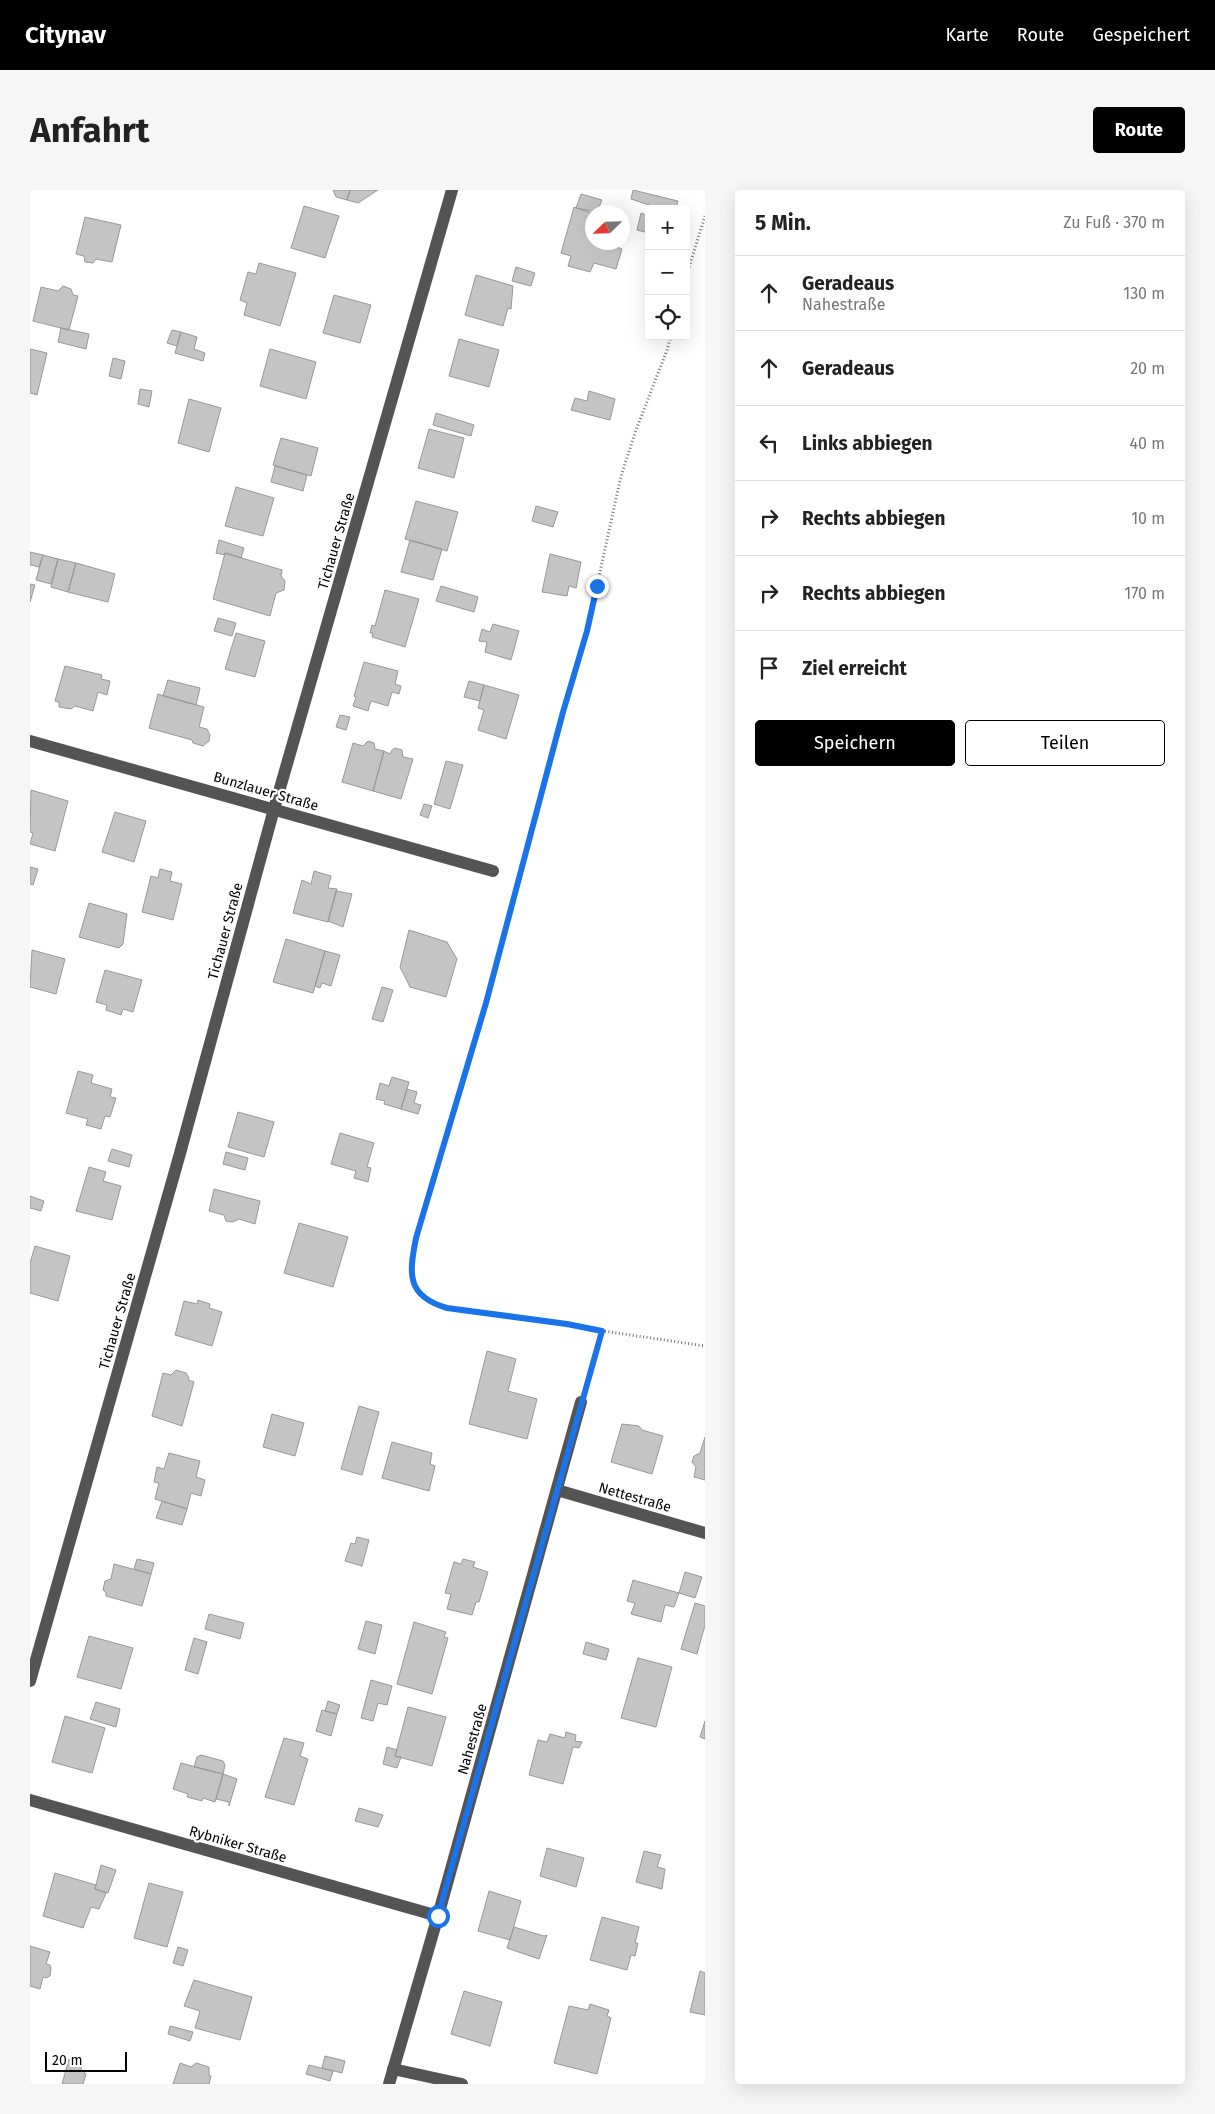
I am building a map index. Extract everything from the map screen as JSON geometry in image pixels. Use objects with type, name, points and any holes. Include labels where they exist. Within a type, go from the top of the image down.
[{"type":"street","name":"Tichauer Straße","points":[[30,1681],[176,1166],[274,809],[452,190]]},
{"type":"street","name":"Bunzlauer Straße","points":[[30,742],[493,871]]},
{"type":"street","name":"Nahestraße","points":[[389,2084],[438,1916],[581,1402]]},
{"type":"street","name":"Nettestraße","points":[[557,1490],[705,1533]]},
{"type":"street","name":"Rybniker Straße","points":[[30,1800],[438,1916]]},
{"type":"street","points":[[394,2069],[462,2084]]},
{"type":"path","points":[[690,264],[705,216]]},
{"type":"path","points":[[670,340],[621,476],[587,631],[563,712],[484,1012],[416,1238],[411,1267],[412,1281],[417,1291],[435,1304],[447,1308],[567,1324],[705,1346]]},
{"type":"path","points":[[581,1402],[602,1331]]},
{"type":"building","points":[[333,190],[350,190],[347,200],[336,197]]},
{"type":"building","points":[[350,190],[378,190],[358,203],[347,200]]},
{"type":"building","points":[[633,190],[678,201],[677,205],[649,205],[631,199]]},
{"type":"building","points":[[581,194],[602,200],[600,205],[585,205],[585,210],[576,208]]},
{"type":"building","points":[[304,206],[339,216],[325,258],[291,248]]},
{"type":"building","points":[[574,207],[585,211],[585,250],[622,250],[616,269],[594,263],[590,272],[568,266],[571,256],[561,253]]},
{"type":"building","points":[[641,213],[645,214],[645,232],[637,230]]},
{"type":"building","points":[[85,217],[121,225],[112,262],[96,259],[93,263],[85,262],[84,256],[76,254]]},
{"type":"building","points":[[259,263],[296,273],[280,326],[244,315],[247,303],[240,300],[248,272],[256,274]]},
{"type":"building","points":[[516,267],[535,273],[531,286],[512,281]]},
{"type":"building","points":[[476,275],[513,286],[511,309],[508,308],[503,326],[465,315]]},
{"type":"building","points":[[63,286],[71,289],[73,295],[78,296],[69,330],[33,321],[41,287],[58,291]]},
{"type":"building","points":[[334,295],[371,305],[360,343],[323,333]]},
{"type":"building","points":[[61,328],[89,334],[86,349],[58,342]]},
{"type":"building","points":[[172,330],[181,332],[177,346],[167,343]]},
{"type":"building","points":[[181,332],[197,337],[194,349],[205,353],[203,361],[175,353]]},
{"type":"building","points":[[459,339],[499,350],[489,387],[449,376]]},
{"type":"building","points":[[30,349],[47,353],[37,395],[30,393]]},
{"type":"building","points":[[270,349],[316,362],[306,399],[260,386]]},
{"type":"building","points":[[113,358],[125,361],[121,379],[109,376]]},
{"type":"building","points":[[140,389],[152,391],[149,407],[138,404]]},
{"type":"building","points":[[589,391],[615,399],[610,420],[571,410],[575,398],[587,401]]},
{"type":"building","points":[[189,399],[221,408],[209,452],[178,443]]},
{"type":"building","points":[[436,413],[474,425],[471,436],[433,425]]},
{"type":"building","points":[[429,429],[464,438],[454,478],[418,468]]},
{"type":"building","points":[[281,438],[318,448],[311,476],[273,465]]},
{"type":"building","points":[[275,466],[307,475],[303,491],[271,482]]},
{"type":"building","points":[[236,487],[274,498],[263,536],[225,526]]},
{"type":"building","points":[[416,501],[458,512],[447,551],[405,539]]},
{"type":"building","points":[[536,506],[558,512],[553,527],[532,521]]},
{"type":"building","points":[[219,540],[244,548],[241,558],[225,553],[225,555],[216,553]]},
{"type":"building","points":[[410,540],[442,549],[433,580],[401,572]]},
{"type":"building","points":[[30,552],[43,555],[39,567],[30,565]]},
{"type":"building","points":[[225,553],[282,570],[281,576],[285,581],[284,590],[276,593],[270,616],[213,599]]},
{"type":"building","points":[[550,554],[581,562],[576,588],[569,586],[567,596],[542,592]]},
{"type":"building","points":[[43,555],[58,559],[51,584],[36,580]]},
{"type":"building","points":[[58,559],[76,563],[68,592],[51,587]]},
{"type":"building","points":[[76,563],[115,574],[108,602],[68,592]]},
{"type":"building","points":[[30,584],[35,585],[30,602]]},
{"type":"building","points":[[441,586],[478,597],[474,612],[436,601]]},
{"type":"building","points":[[385,590],[419,599],[405,647],[372,637],[373,633],[370,633],[372,625],[375,626]]},
{"type":"building","points":[[218,618],[236,623],[232,636],[214,631]]},
{"type":"building","points":[[493,624],[519,631],[511,660],[485,652],[487,642],[479,641],[482,629],[490,632]]},
{"type":"building","points":[[236,633],[265,641],[255,677],[225,669]]},
{"type":"building","points":[[364,662],[398,671],[395,684],[401,686],[399,694],[392,692],[388,706],[371,701],[368,711],[353,706]]},
{"type":"building","points":[[65,666],[102,675],[101,679],[110,681],[107,695],[98,692],[93,711],[75,706],[71,709],[59,707],[59,702],[55,701]]},
{"type":"building","points":[[168,680],[200,688],[196,705],[163,696]]},
{"type":"building","points":[[469,681],[484,685],[480,701],[464,697]]},
{"type":"building","points":[[484,685],[519,695],[506,739],[478,730],[484,710],[478,708]]},
{"type":"building","points":[[158,694],[204,707],[199,727],[207,729],[210,735],[209,741],[203,746],[193,743],[192,740],[149,728]]},
{"type":"building","points":[[340,715],[350,717],[346,730],[336,727]]},
{"type":"building","points":[[368,741],[374,743],[375,749],[384,751],[373,791],[342,782],[353,743],[363,746]]},
{"type":"building","points":[[395,748],[402,750],[403,757],[413,759],[401,799],[373,791],[384,751],[390,754]]},
{"type":"building","points":[[446,761],[463,765],[450,809],[434,804]]},
{"type":"building","points":[[31,790],[68,801],[55,851],[30,844],[33,833],[30,832]]},
{"type":"building","points":[[424,804],[432,806],[428,818],[420,815]]},
{"type":"building","points":[[115,812],[146,821],[134,862],[102,852]]},
{"type":"building","points":[[30,867],[38,869],[33,885],[30,884]]},
{"type":"building","points":[[160,869],[172,872],[170,881],[182,884],[173,920],[142,912],[151,876],[158,878]]},
{"type":"building","points":[[314,871],[331,876],[328,888],[337,889],[328,922],[293,913],[302,880],[311,884]]},
{"type":"building","points":[[336,891],[352,894],[343,927],[328,921]]},
{"type":"building","points":[[89,903],[127,914],[123,944],[119,948],[79,937]]},
{"type":"building","points":[[409,930],[447,942],[457,959],[446,997],[410,987],[400,967]]},
{"type":"building","points":[[286,939],[325,951],[313,993],[273,982]]},
{"type":"building","points":[[32,950],[65,959],[56,994],[30,987]]},
{"type":"building","points":[[325,951],[340,955],[331,986],[322,983],[320,988],[315,986]]},
{"type":"building","points":[[105,970],[142,980],[133,1012],[123,1009],[121,1015],[106,1010],[107,1005],[96,1002]]},
{"type":"building","points":[[382,987],[393,990],[383,1022],[372,1019]]},
{"type":"building","points":[[78,1071],[93,1075],[91,1083],[112,1089],[110,1097],[116,1098],[110,1117],[105,1116],[101,1129],[86,1125],[88,1119],[66,1113]]},
{"type":"building","points":[[392,1077],[409,1082],[401,1109],[384,1104],[385,1101],[376,1099],[380,1083],[389,1086]]},
{"type":"building","points":[[407,1089],[417,1092],[414,1103],[421,1105],[418,1114],[401,1109]]},
{"type":"building","points":[[238,1112],[274,1122],[264,1157],[228,1147]]},
{"type":"building","points":[[340,1133],[374,1143],[367,1167],[371,1168],[368,1182],[354,1178],[356,1171],[331,1164]]},
{"type":"building","points":[[112,1149],[132,1155],[129,1167],[108,1161]]},
{"type":"building","points":[[226,1152],[248,1158],[245,1170],[223,1164]]},
{"type":"building","points":[[89,1167],[106,1172],[103,1181],[121,1186],[112,1220],[76,1211]]},
{"type":"building","points":[[214,1189],[260,1201],[255,1224],[239,1219],[233,1222],[226,1221],[224,1215],[209,1211]]},
{"type":"building","points":[[30,1196],[44,1201],[41,1211],[30,1208]]},
{"type":"building","points":[[299,1223],[348,1237],[333,1287],[284,1273]]},
{"type":"building","points":[[35,1246],[70,1256],[58,1301],[30,1293],[30,1263]]},
{"type":"building","points":[[198,1300],[210,1304],[209,1308],[222,1312],[212,1346],[175,1335],[184,1301],[197,1304]]},
{"type":"building","points":[[487,1351],[516,1359],[508,1391],[537,1399],[527,1439],[469,1424]]},
{"type":"building","points":[[176,1370],[186,1373],[189,1378],[188,1380],[194,1382],[182,1426],[152,1416],[163,1373],[171,1375]]},
{"type":"building","points":[[359,1406],[379,1412],[362,1475],[341,1469]]},
{"type":"building","points":[[272,1414],[304,1423],[295,1456],[263,1447]]},
{"type":"building","points":[[622,1424],[639,1426],[642,1430],[663,1436],[652,1474],[611,1462]]},
{"type":"building","points":[[705,1437],[705,1480],[694,1477],[696,1467],[692,1462],[694,1456],[700,1453]]},
{"type":"building","points":[[392,1442],[432,1453],[430,1464],[435,1466],[429,1491],[382,1478]]},
{"type":"building","points":[[169,1453],[200,1461],[196,1477],[205,1480],[201,1496],[191,1493],[187,1509],[155,1499],[159,1483],[154,1482],[157,1467],[164,1469]]},
{"type":"building","points":[[162,1501],[187,1509],[182,1525],[156,1518]]},
{"type":"building","points":[[357,1537],[369,1540],[362,1566],[345,1561],[351,1543],[355,1544]]},
{"type":"building","points":[[137,1559],[154,1563],[151,1574],[134,1569]]},
{"type":"building","points":[[463,1559],[475,1562],[473,1567],[488,1572],[479,1602],[476,1602],[472,1615],[447,1609],[451,1594],[445,1593],[454,1562],[461,1564]]},
{"type":"building","points":[[114,1564],[151,1574],[142,1606],[106,1596],[103,1590],[105,1581],[111,1579]]},
{"type":"building","points":[[685,1572],[702,1577],[695,1598],[679,1593]]},
{"type":"building","points":[[633,1580],[679,1593],[674,1607],[665,1605],[661,1622],[631,1614],[635,1603],[627,1601]]},
{"type":"building","points":[[695,1603],[705,1606],[705,1625],[697,1654],[681,1649]]},
{"type":"building","points":[[209,1614],[244,1623],[240,1639],[205,1629]]},
{"type":"building","points":[[366,1621],[382,1625],[375,1654],[358,1649]]},
{"type":"building","points":[[414,1622],[446,1632],[444,1637],[448,1638],[432,1694],[397,1684]]},
{"type":"building","points":[[89,1636],[133,1648],[121,1689],[77,1677]]},
{"type":"building","points":[[194,1638],[207,1642],[198,1674],[185,1670]]},
{"type":"building","points":[[586,1642],[609,1649],[606,1660],[583,1654]]},
{"type":"building","points":[[638,1658],[672,1667],[656,1727],[621,1718]]},
{"type":"building","points":[[371,1680],[392,1686],[387,1705],[378,1703],[373,1721],[361,1718]]},
{"type":"building","points":[[328,1701],[340,1705],[337,1714],[325,1711]]},
{"type":"building","points":[[96,1702],[120,1709],[116,1727],[90,1719]]},
{"type":"building","points":[[408,1707],[446,1717],[432,1766],[395,1756]]},
{"type":"building","points":[[322,1710],[337,1714],[331,1736],[316,1731]]},
{"type":"building","points":[[65,1716],[105,1728],[92,1773],[52,1762]]},
{"type":"building","points":[[705,1721],[705,1739],[700,1737]]},
{"type":"building","points":[[566,1732],[576,1735],[575,1741],[582,1742],[579,1748],[573,1747],[563,1784],[529,1775],[538,1740],[547,1742],[550,1734],[565,1738]]},
{"type":"building","points":[[284,1738],[304,1743],[300,1756],[308,1759],[294,1805],[265,1797]]},
{"type":"building","points":[[387,1747],[397,1750],[395,1756],[401,1757],[397,1768],[383,1764]]},
{"type":"building","points":[[201,1755],[223,1761],[225,1765],[223,1774],[194,1767],[197,1757]]},
{"type":"building","points":[[181,1763],[223,1774],[215,1802],[203,1798],[202,1801],[187,1797],[188,1794],[173,1789]]},
{"type":"building","points":[[223,1774],[237,1779],[229,1806],[229,1802],[216,1799]]},
{"type":"building","points":[[359,1808],[383,1815],[378,1827],[355,1821]]},
{"type":"building","points":[[547,1848],[584,1858],[576,1887],[540,1876]]},
{"type":"building","points":[[644,1851],[661,1855],[657,1867],[665,1869],[662,1889],[636,1882]]},
{"type":"building","points":[[101,1865],[116,1870],[108,1893],[95,1889]]},
{"type":"building","points":[[55,1873],[96,1885],[95,1889],[106,1893],[99,1909],[91,1907],[83,1928],[43,1916]]},
{"type":"building","points":[[149,1883],[183,1892],[167,1947],[134,1938]]},
{"type":"building","points":[[489,1891],[521,1901],[510,1940],[478,1931]]},
{"type":"building","points":[[602,1917],[639,1927],[635,1943],[638,1943],[635,1956],[631,1955],[627,1970],[590,1960]]},
{"type":"building","points":[[514,1927],[544,1936],[547,1935],[539,1959],[507,1948]]},
{"type":"building","points":[[30,1946],[50,1952],[46,1964],[50,1965],[51,1968],[50,1976],[43,1977],[40,1989],[30,1986]]},
{"type":"building","points":[[178,1947],[188,1950],[183,1966],[173,1963]]},
{"type":"building","points":[[700,1971],[705,1973],[705,2015],[690,2012]]},
{"type":"building","points":[[194,1980],[252,1997],[240,2040],[195,2028],[200,2011],[184,2006]]},
{"type":"building","points":[[464,1991],[502,2002],[490,2046],[451,2034]]},
{"type":"building","points":[[590,2004],[609,2010],[607,2016],[611,2018],[597,2074],[554,2063],[569,2006],[588,2010]]},
{"type":"building","points":[[170,2026],[193,2032],[190,2041],[168,2034]]},
{"type":"building","points":[[325,2056],[345,2061],[342,2073],[322,2068]]},
{"type":"building","points":[[69,2059],[82,2064],[81,2069],[86,2074],[83,2084],[62,2084]]},
{"type":"building","points":[[180,2063],[191,2067],[196,2063],[209,2067],[209,2075],[211,2076],[209,2084],[173,2084]]},
{"type":"building","points":[[309,2065],[333,2071],[330,2081],[306,2074]]},
{"type":"route","points":[[438,1916],[602,1331],[567,1324],[447,1308],[435,1304],[425,1299],[417,1291],[412,1281],[411,1267],[416,1238],[461,1093],[486,1003],[518,877],[587,631],[597,586]]}]
